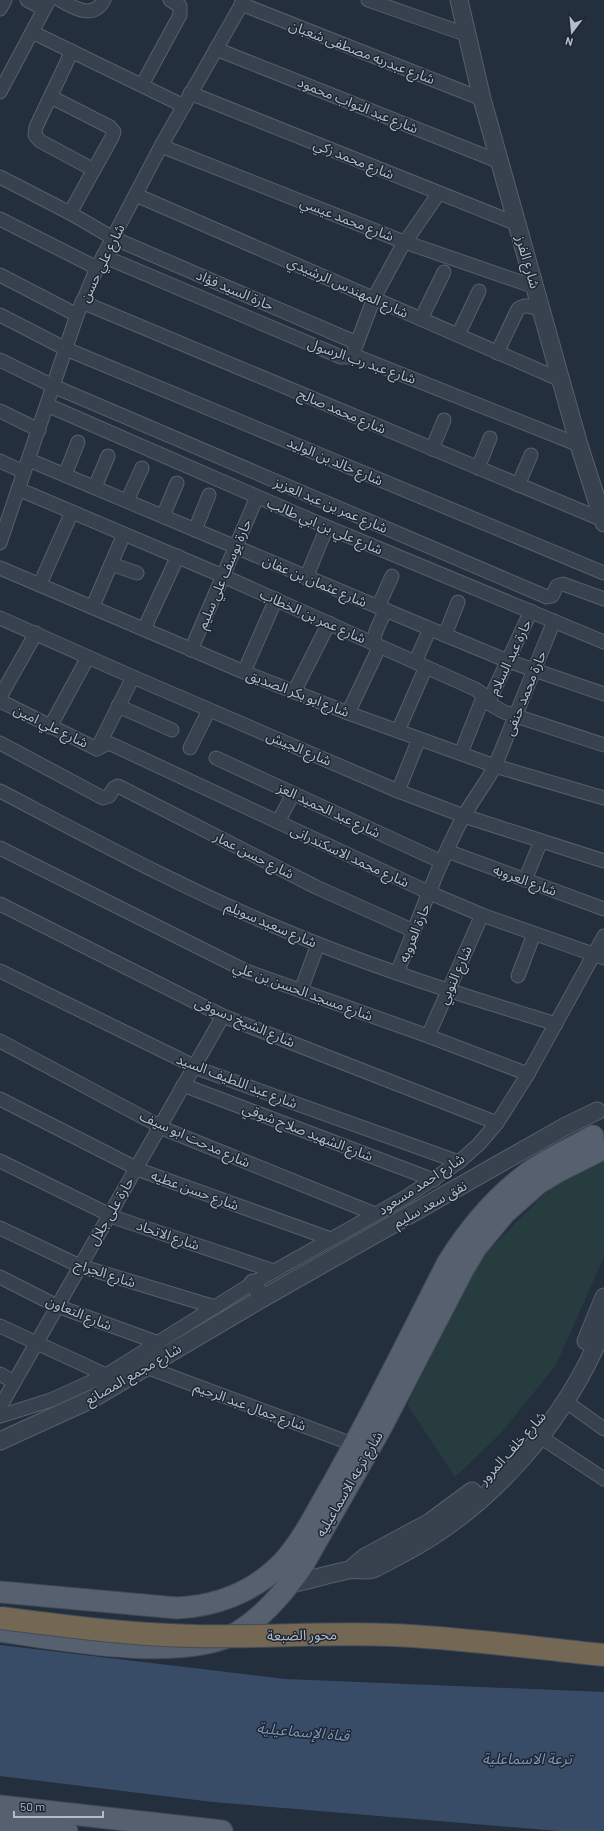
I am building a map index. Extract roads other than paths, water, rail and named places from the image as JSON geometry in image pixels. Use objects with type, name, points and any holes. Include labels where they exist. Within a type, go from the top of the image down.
[{"type":"highway","name":"محور الضبعة","points":[[0,1618],[126,1633],[161,1635],[231,1637],[363,1634],[422,1637],[604,1656]]},
{"type":"highway","points":[[38,1629],[178,1646],[372,1647],[418,1649],[604,1670]]},
{"type":"main road","name":"شارع ترعه الاسماعيليه","points":[[0,1592],[177,1608],[193,1607],[225,1599],[240,1593],[259,1582],[280,1564],[300,1539],[355,1445],[448,1262],[475,1222],[492,1204],[530,1172],[597,1143],[559,1171],[539,1183],[505,1213],[476,1248],[464,1268],[381,1428],[303,1565],[290,1584],[256,1619],[237,1632],[214,1642],[168,1648],[106,1645],[0,1631]]},
{"type":"main road","points":[[0,1806],[222,1831]]},
{"type":"main road","points":[[0,1824],[65,1831]]},
{"type":"street","points":[[0,9],[5,0]]},
{"type":"street","points":[[0,92],[46,5],[27,0]]},
{"type":"street","points":[[60,0],[78,10],[86,12],[95,10],[104,0]]},
{"type":"street","points":[[142,85],[180,15],[180,6],[170,0]]},
{"type":"street","points":[[368,0],[468,35]]},
{"type":"street","name":"شارع الفرز","points":[[459,0],[482,99],[579,445],[604,522]]},
{"type":"street","name":"شارع علي حسن","points":[[1,535],[39,430],[77,315],[97,268],[161,146],[242,2]]},
{"type":"street","name":"شارع عبدربه مصطفى شعبان","points":[[242,2],[482,99]]},
{"type":"street","points":[[32,32],[184,106]]},
{"type":"street","name":"شارع عبد التواب محمود","points":[[216,49],[500,162]]},
{"type":"street","points":[[72,51],[34,131],[37,138],[94,170]]},
{"type":"street","name":"شارع محمد زكي","points":[[190,93],[517,224]]},
{"type":"street","points":[[50,97],[112,129],[113,135],[70,213]]},
{"type":"street","name":"شارع محمد عيسي","points":[[161,146],[405,242],[535,287]]},
{"type":"street","name":"حارة السيد فؤاد","points":[[0,177],[70,213],[113,238],[357,343]]},
{"type":"street","points":[[351,357],[374,298],[405,242],[439,193]]},
{"type":"street","name":"شارع المهندس الرشيدي","points":[[136,195],[561,380]]},
{"type":"street","points":[[0,219],[97,268]]},
{"type":"street","name":"شارع عبد رب الرسول","points":[[103,256],[341,356],[358,357],[579,445]]},
{"type":"street","points":[[421,319],[444,272]]},
{"type":"street","points":[[0,275],[77,315]]},
{"type":"street","points":[[458,335],[479,291]]},
{"type":"street","name":"شارع محمد صالح","points":[[82,302],[604,522]]},
{"type":"street","points":[[498,352],[518,309],[527,305],[541,310]]},
{"type":"street","name":"شارع خالد بن الوليد","points":[[0,315],[66,349],[604,573]]},
{"type":"street","points":[[0,360],[53,386]]},
{"type":"street","name":"شارع عمر بن عبد العزيز","points":[[53,386],[547,597],[552,596],[557,586],[563,584],[604,599]]},
{"type":"street","name":"شارع علي بن ابي طالب","points":[[47,405],[327,527],[604,642]]},
{"type":"street","points":[[0,411],[39,430]]},
{"type":"street","points":[[432,449],[444,420]]},
{"type":"street","points":[[478,468],[490,438]]},
{"type":"street","points":[[65,475],[78,442]]},
{"type":"street","points":[[518,485],[531,455]]},
{"type":"street","points":[[95,487],[108,456]]},
{"type":"street","name":"شارع عثمان بن عفان","points":[[0,461],[65,475],[127,500],[306,578],[508,661],[604,694]]},
{"type":"street","points":[[127,500],[142,468]]},
{"type":"street","points":[[163,516],[177,483]]},
{"type":"street","name":"شارع عمر بن الخطاب","points":[[18,489],[178,556],[475,689],[504,712],[604,745]]},
{"type":"street","points":[[195,530],[209,495]]},
{"type":"street","name":"حارة يوسف علي سليم","points":[[191,650],[257,497]]},
{"type":"street","points":[[40,584],[72,512]]},
{"type":"street","points":[[306,578],[327,527]]},
{"type":"street","points":[[93,606],[124,534]]},
{"type":"street","points":[[144,629],[178,556]]},
{"type":"street","points":[[111,564],[137,573]]},
{"type":"street","name":"شارع ابو بكر الصديق","points":[[0,568],[93,606],[191,650],[348,713],[495,766],[604,798]]},
{"type":"street","points":[[348,713],[377,652],[375,637],[392,576]]},
{"type":"street","points":[[244,672],[276,600]]},
{"type":"street","points":[[445,635],[458,602]]},
{"type":"street","name":"حارة عبد السلام","points":[[461,753],[486,699],[508,661],[531,611]]},
{"type":"street","name":"شارع الجيش","points":[[0,618],[398,791],[464,816],[604,861]]},
{"type":"street","name":"حارة محمد حنفى","points":[[464,816],[495,766],[554,620]]},
{"type":"street","points":[[294,692],[329,624]]},
{"type":"street","points":[[398,731],[421,665],[430,629]]},
{"type":"street","points":[[0,698],[36,633]]},
{"type":"street","points":[[50,727],[88,657]]},
{"type":"street","points":[[99,748],[133,677]]},
{"type":"street","name":"شارع علي امين","points":[[0,702],[50,727],[99,748]]},
{"type":"street","points":[[118,706],[172,730]]},
{"type":"street","points":[[190,748],[210,710]]},
{"type":"street","points":[[398,791],[419,739]]},
{"type":"street","name":"شارع حسن عمار","points":[[0,743],[100,797],[106,798],[114,788],[118,786],[316,887],[414,931]]},
{"type":"street","name":"شارع محمد الاسكندرانى","points":[[99,748],[106,744],[111,744],[430,893],[482,915],[599,955]]},
{"type":"street","name":"شارع عبد الحميد العز","points":[[216,758],[293,794],[445,857]]},
{"type":"street","name":"شارع سعيد سويلم","points":[[0,791],[171,879],[248,915],[318,944],[397,973],[556,1024]]},
{"type":"street","points":[[278,822],[293,794]]},
{"type":"street","name":"حارة العروبه","points":[[397,973],[445,857],[464,816]]},
{"type":"street","points":[[525,880],[541,841]]},
{"type":"street","name":"شارع مسجد الحسن بن علي","points":[[0,848],[235,967],[428,1036],[528,1074]]},
{"type":"street","name":"شارع العروبه","points":[[445,857],[525,880],[604,909]]},
{"type":"street","name":"شارع الشيخ دسوقى","points":[[0,904],[223,1016],[497,1123]]},
{"type":"street","name":"شارع النوبي","points":[[428,1036],[482,915]]},
{"type":"street","points":[[518,976],[534,934]]},
{"type":"street","name":"شارع احمد مسعود","points":[[254,1283],[434,1180],[459,1162],[479,1144],[497,1123],[528,1074],[556,1024],[599,955],[604,936]]},
{"type":"street","points":[[301,990],[318,944]]},
{"type":"street","name":"شارع عبد اللطيف السيد","points":[[0,972],[194,1067],[459,1162]]},
{"type":"street","name":"حارة على جلال","points":[[0,1407],[223,1016]]},
{"type":"street","name":"شارع مدحت ابو سيف","points":[[0,1042],[160,1126],[375,1214]]},
{"type":"street","name":"شارع الشهيد صلاح شوقي","points":[[183,1085],[434,1180]]},
{"type":"street","name":"شارع حسن عطيه","points":[[0,1100],[136,1168],[331,1239]]},
{"type":"street","name":"نفق سعد سليم","points":[[263,1298],[566,1126],[597,1111]]},
{"type":"street","name":"شارع الاتحاد","points":[[0,1161],[109,1215],[274,1271]]},
{"type":"street","name":"شارع الجراج","points":[[0,1228],[80,1266],[215,1307]]},
{"type":"street","name":"شارع التعاون","points":[[0,1278],[57,1306],[159,1343]]},
{"type":"street","points":[[254,1283],[263,1298]]},
{"type":"street","name":"شارع مجمع المصانع","points":[[0,1416],[51,1400],[106,1375],[254,1283]]},
{"type":"street","name":"شارع خلف المرور","points":[[351,1569],[365,1557],[430,1522],[456,1504],[480,1484],[508,1456],[544,1414],[562,1388],[577,1360],[604,1297]]},
{"type":"street","name":"شارع مجمع المصانع","points":[[0,1441],[92,1399],[263,1298]]},
{"type":"street","points":[[0,1326],[36,1344],[106,1375]]},
{"type":"street","name":"شارع خلف المرور","points":[[290,1584],[351,1569],[364,1571],[376,1567],[422,1544],[437,1534],[486,1494],[506,1474],[539,1436],[565,1401],[590,1357],[604,1327]]},
{"type":"street","name":"شارع جمال عبد الرحيم","points":[[146,1367],[355,1445]]},
{"type":"street","points":[[0,1374],[14,1382]]},
{"type":"street","points":[[565,1401],[604,1429]]},
{"type":"street","points":[[539,1436],[604,1479]]},
{"type":"water","name":"ترعة الاسماعلية","points":[[0,1645],[285,1679],[604,1692],[604,1831],[558,1831],[213,1802],[0,1776]]},
{"type":"water label","name":"قناة الإسماعيلية","points":[[303,1732]]}]
